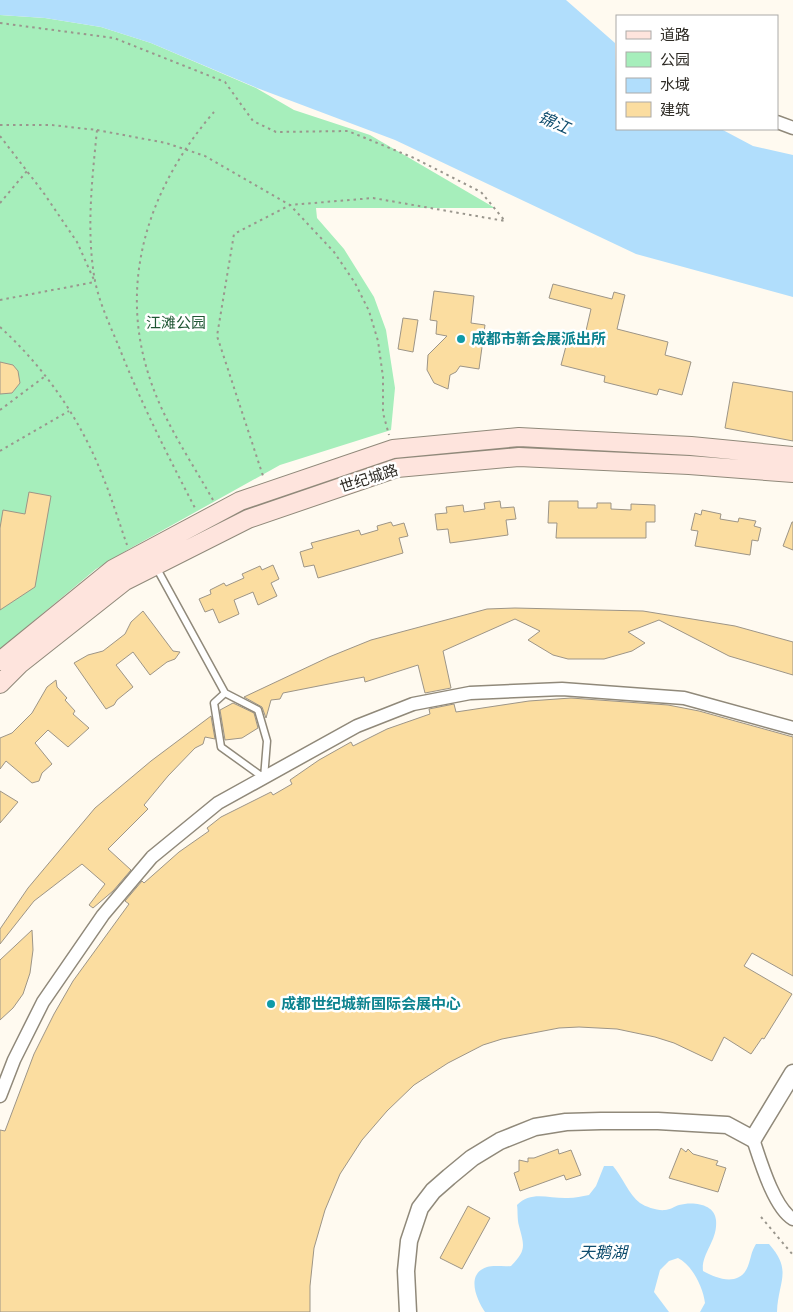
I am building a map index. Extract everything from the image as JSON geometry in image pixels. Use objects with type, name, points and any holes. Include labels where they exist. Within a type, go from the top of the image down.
[{"type":"main road","name":"世纪城路","points":[[0,661],[113,569],[240,501],[393,449],[519,437],[691,446],[793,456]]},
{"type":"main road","name":"世纪城路","points":[[0,684],[20,664],[125,581],[248,519],[398,468],[519,457],[689,465],[793,473]]},
{"type":"street","points":[[778,122],[793,128]]},
{"type":"street","points":[[0,1096],[14,1060],[43,1002],[103,915],[152,857],[218,804],[357,726],[413,704],[470,693],[562,689],[684,698],[793,728]]},
{"type":"street","points":[[753,1139],[793,1073]]},
{"type":"street","points":[[408,1312],[406,1271],[409,1241],[420,1208],[433,1191],[472,1158],[500,1141],[535,1127],[566,1122],[601,1120],[727,1125],[753,1139],[764,1172],[786,1214],[793,1219]]},
{"type":"lane","points":[[155,566],[225,693],[258,710],[268,741],[264,778],[220,747],[214,703],[225,693]]},
{"type":"path","points":[[0,23],[114,38],[225,82],[254,121],[276,132],[348,131],[414,158],[481,192],[504,221],[373,198],[290,204],[234,234],[217,336],[268,492]]},
{"type":"path","points":[[214,112],[184,149],[158,200],[147,230],[141,259],[136,320],[150,379],[160,404],[214,502]]},
{"type":"path","points":[[0,125],[51,125],[97,130],[132,136],[184,149],[220,164],[290,204],[334,252],[356,282],[378,341],[383,377],[383,413],[393,449]]},
{"type":"path","points":[[95,282],[91,223],[97,130]]},
{"type":"path","points":[[0,136],[77,242],[95,282],[102,308],[141,402],[197,512]]},
{"type":"path","points":[[0,203],[27,171]]},
{"type":"path","points":[[0,300],[95,282]]},
{"type":"path","points":[[0,328],[45,376],[86,438],[103,477],[129,549]]},
{"type":"path","points":[[0,410],[45,376]]},
{"type":"path","points":[[0,451],[69,410]]},
{"type":"path","points":[[761,1217],[793,1255]]},
{"type":"green space","name":"江滩公园","points":[[0,15],[45,18],[101,27],[151,43],[256,88],[294,110],[370,135],[495,208],[316,208],[317,218],[344,249],[374,297],[386,330],[395,388],[391,430],[280,465],[129,549],[96,569],[0,649]]},
{"type":"water","name":"锦江","points":[[0,0],[566,0],[615,43],[616,130],[723,130],[753,146],[793,155],[793,297],[636,254],[395,140],[257,88],[151,43],[101,27],[45,18],[0,15]]},
{"type":"water","name":"天鹅湖","points":[[604,1166],[613,1166],[636,1200],[645,1206],[662,1210],[691,1203],[708,1207],[712,1210],[716,1220],[715,1234],[704,1258],[703,1265],[703,1271],[709,1274],[728,1279],[740,1277],[748,1266],[756,1244],[769,1244],[781,1262],[782,1269],[777,1312],[700,1312],[705,1303],[702,1290],[692,1271],[678,1258],[669,1261],[660,1270],[654,1292],[669,1312],[485,1312],[476,1294],[476,1275],[480,1270],[487,1267],[511,1266],[520,1256],[523,1243],[518,1223],[517,1205],[522,1200],[535,1196],[568,1198],[589,1195],[596,1186]]},
{"type":"building","points":[[553,284],[612,299],[614,292],[625,295],[617,329],[668,342],[665,355],[691,362],[682,395],[659,389],[657,395],[604,382],[605,376],[561,365],[570,331],[585,335],[591,309],[549,298]]},
{"type":"building","name":"成都市新会展派出所","points":[[434,291],[474,296],[471,323],[485,325],[479,369],[460,366],[456,372],[450,375],[448,389],[434,383],[427,370],[428,355],[447,336],[436,334],[437,321],[430,320]]},
{"type":"building","points":[[403,318],[418,320],[413,352],[398,349]]},
{"type":"building","points":[[0,362],[13,365],[18,371],[20,383],[12,393],[0,394]]},
{"type":"building","points":[[733,382],[793,392],[793,441],[725,428]]},
{"type":"building","points":[[29,492],[51,496],[35,587],[0,610],[0,528],[3,510],[25,514]]},
{"type":"building","points":[[500,501],[501,508],[514,507],[516,519],[506,520],[508,535],[450,543],[448,529],[437,530],[435,514],[447,513],[446,507],[463,505],[464,512],[485,509],[484,503]]},
{"type":"building","points":[[549,501],[578,501],[578,508],[597,508],[597,503],[611,503],[611,509],[631,510],[631,504],[655,505],[655,522],[646,522],[646,538],[556,538],[557,523],[548,523]]},
{"type":"building","points":[[702,510],[721,514],[720,519],[738,522],[739,518],[756,521],[754,526],[761,528],[758,541],[752,540],[750,555],[695,546],[698,531],[691,530],[695,513],[701,515]]},
{"type":"building","points":[[391,522],[393,526],[404,523],[408,536],[399,538],[403,553],[318,578],[314,565],[304,567],[300,552],[313,548],[311,543],[359,530],[361,535],[378,530],[377,526]]},
{"type":"building","points":[[793,522],[793,550],[783,546]]},
{"type":"building","points":[[273,565],[279,579],[271,583],[277,596],[258,605],[253,592],[234,600],[239,614],[219,623],[213,609],[205,612],[199,599],[211,594],[210,590],[224,583],[226,586],[244,578],[242,574],[260,566],[262,570]]},
{"type":"building","points":[[487,609],[643,611],[735,626],[793,642],[793,675],[729,656],[659,620],[628,632],[645,643],[632,651],[604,659],[568,659],[553,655],[528,640],[540,631],[515,619],[443,651],[451,688],[425,693],[418,665],[365,682],[364,677],[283,693],[280,699],[271,700],[266,718],[262,707],[244,697],[329,657],[371,640]]},
{"type":"building","points":[[143,611],[173,651],[180,652],[175,659],[167,662],[150,675],[133,652],[116,665],[133,687],[117,700],[114,705],[106,709],[74,663],[88,655],[103,651],[125,634],[131,622]]},
{"type":"building","points":[[56,680],[57,687],[75,711],[73,714],[89,728],[68,747],[48,730],[35,743],[52,764],[42,773],[39,781],[32,783],[6,761],[0,769],[0,738],[12,733],[32,713],[47,687]]},
{"type":"building","name":"成都世纪城新国际会展中心","points":[[571,698],[668,705],[699,711],[793,737],[793,976],[752,953],[744,966],[792,994],[764,1039],[762,1038],[751,1054],[724,1037],[712,1061],[674,1043],[655,1037],[617,1029],[579,1027],[559,1028],[502,1039],[483,1045],[448,1063],[414,1085],[387,1111],[362,1140],[340,1174],[325,1210],[314,1248],[310,1286],[310,1312],[0,1312],[0,1130],[5,1131],[34,1054],[54,1014],[73,981],[129,904],[125,901],[142,881],[144,883],[179,852],[209,831],[207,828],[221,817],[271,792],[273,795],[292,784],[290,780],[319,760],[351,742],[353,746],[387,729],[430,714],[429,709],[454,704],[456,712],[529,701]]},
{"type":"building","points":[[233,703],[254,713],[258,728],[242,738],[225,740],[220,710]]},
{"type":"building","points":[[211,716],[215,739],[205,737],[203,744],[195,748],[144,805],[148,809],[108,849],[131,870],[113,891],[93,908],[89,905],[105,884],[82,864],[34,901],[0,944],[0,929],[28,888],[95,808],[151,761]]},
{"type":"building","points":[[0,791],[18,802],[0,823]]},
{"type":"building","points":[[32,930],[33,950],[30,973],[23,994],[13,1008],[0,1020],[0,960]]},
{"type":"building","points":[[681,1148],[686,1152],[688,1149],[693,1154],[718,1161],[716,1165],[726,1168],[718,1192],[669,1178]]},
{"type":"building","points":[[558,1149],[559,1154],[571,1150],[581,1175],[566,1180],[564,1175],[520,1191],[514,1173],[519,1171],[519,1160],[528,1162],[528,1158],[534,1158]]},
{"type":"building","points":[[468,1206],[490,1218],[462,1269],[440,1258]]},
{"type":"place","name":"成都市新会展派出所","points":[[461,339]]},
{"type":"place","name":"成都世纪城新国际会展中心","points":[[271,1004]]}]
